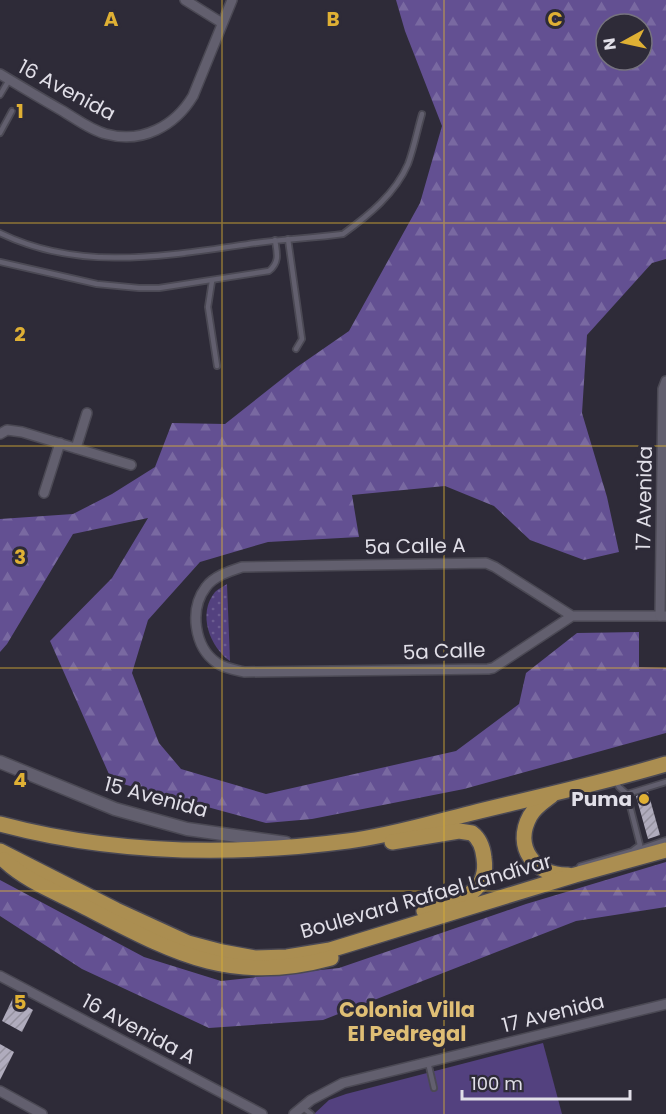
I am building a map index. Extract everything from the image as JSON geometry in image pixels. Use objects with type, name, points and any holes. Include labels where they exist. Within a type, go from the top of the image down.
[{"type":"main road","points":[[0,824],[58,837],[138,848],[238,849],[308,846],[351,841],[616,779],[666,764]]},
{"type":"main road","points":[[556,793],[530,815],[526,826],[525,847],[531,860],[545,872],[575,875]]},
{"type":"main road","points":[[351,841],[383,843],[459,831],[472,833],[479,841],[485,867],[484,880],[480,885],[471,894],[423,911],[403,927]]},
{"type":"main road","name":"Boulevard Rafael Landívar","points":[[0,853],[188,943],[255,958],[287,957],[330,950],[575,875],[666,850]]},
{"type":"main road","points":[[0,853],[12,868],[28,878],[164,947],[230,966],[292,967],[337,957],[374,943],[388,932]]},
{"type":"street","points":[[184,0],[222,23],[232,0]]},
{"type":"street","name":"16 Avenida","points":[[0,74],[104,134],[131,137],[153,132],[176,119],[186,108],[222,23]]},
{"type":"street","name":"17 Avenida","points":[[663,616],[663,389],[666,381]]},
{"type":"street","points":[[76,448],[87,413]]},
{"type":"street","points":[[0,434],[13,430],[132,465]]},
{"type":"street","points":[[44,493],[60,443]]},
{"type":"street","name":"5a Calle A","points":[[244,672],[218,664],[209,655],[201,644],[196,615],[198,603],[207,586],[223,574],[242,567],[486,563],[572,616]]},
{"type":"street","points":[[572,616],[663,616]]},
{"type":"street","name":"5a Calle","points":[[244,672],[488,669],[493,668],[572,616]]},
{"type":"street","name":"15 Avenida","points":[[0,762],[115,809],[177,826],[308,846]]},
{"type":"street","name":"16 Avenida A","points":[[0,976],[262,1114]]},
{"type":"street","name":"17 Avenida","points":[[298,1111],[343,1083],[666,1004]]},
{"type":"street","points":[[0,1092],[42,1114]]},
{"type":"lane","points":[[0,95],[9,80]]},
{"type":"lane","points":[[0,133],[12,111]]},
{"type":"lane","points":[[0,233],[29,246],[94,257],[126,259],[275,240],[343,234],[390,194],[408,164],[422,114]]},
{"type":"lane","points":[[288,239],[302,339],[296,349]]},
{"type":"lane","points":[[0,262],[118,287],[159,288],[269,271],[278,258],[275,240]]},
{"type":"lane","points":[[212,281],[208,307],[218,366]]},
{"type":"lane","points":[[616,779],[619,787],[627,794],[640,845],[632,851]]},
{"type":"lane","points":[[627,794],[666,782]]},
{"type":"lane","points":[[575,875],[580,866],[666,840]]},
{"type":"lane","points":[[428,1062],[434,1088]]},
{"type":"lane","points":[[298,1111],[311,1114]]},
{"type":"shaded area","points":[[227,584],[230,661],[212,639],[207,620],[207,610],[215,592]]},
{"type":"shaded area","points":[[543,1043],[562,1114],[314,1114],[329,1100],[346,1094]]},
{"type":"green space","points":[[396,0],[666,0],[666,259],[652,263],[587,335],[582,413],[607,497],[619,552],[584,560],[530,540],[494,506],[445,486],[352,495],[359,537],[268,542],[200,562],[148,620],[132,673],[159,743],[181,769],[266,794],[456,751],[519,704],[526,673],[577,633],[639,632],[639,667],[666,668],[666,733],[464,789],[312,819],[266,823],[112,781],[50,641],[112,578],[148,518],[73,534],[0,652],[0,519],[73,514],[112,494],[155,467],[172,423],[225,424],[297,367],[349,331],[420,203],[442,126],[405,31]]},
{"type":"green space","points":[[666,862],[666,907],[576,921],[323,1020],[209,1028],[82,969],[0,916],[0,880],[144,957],[221,981],[339,968],[526,904]]},
{"type":"building","name":"Puma","points":[[648,792],[660,835],[648,839],[636,796]]},
{"type":"building","points":[[13,998],[33,1010],[22,1032],[2,1021]]},
{"type":"building","points":[[0,1044],[14,1052],[0,1080]]},
{"type":"place","name":"Puma","points":[[644,799]]},
{"type":"district","name":"Colonia Villa El Pedregal","points":[[407,1022]]}]
